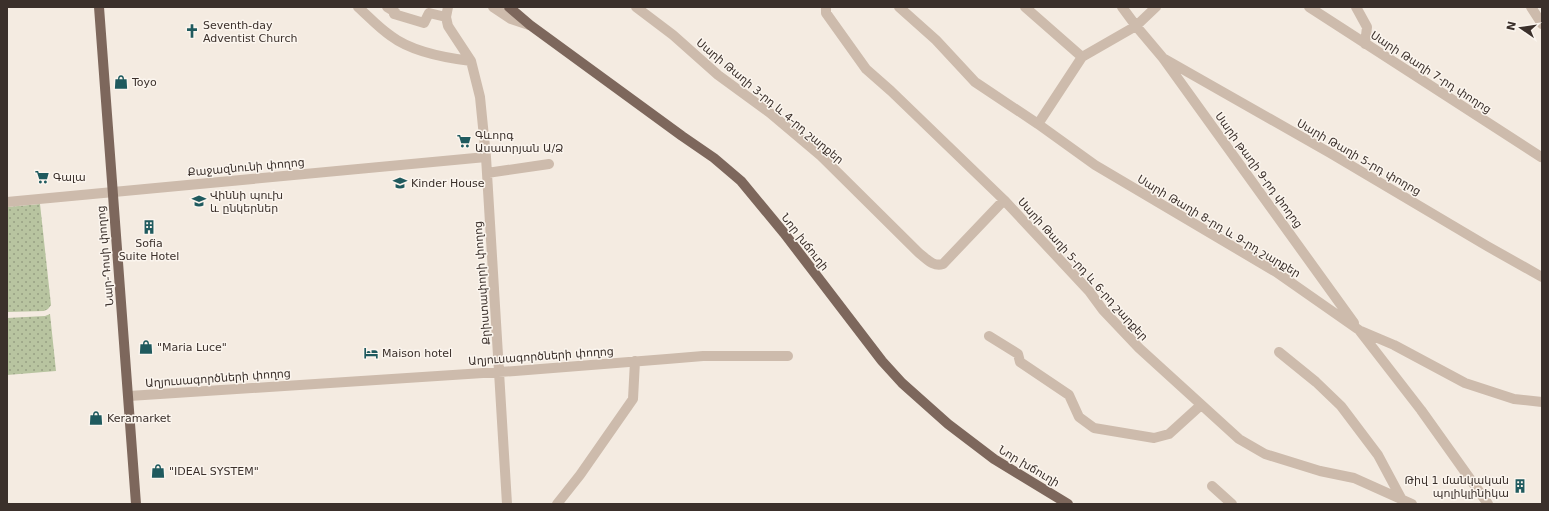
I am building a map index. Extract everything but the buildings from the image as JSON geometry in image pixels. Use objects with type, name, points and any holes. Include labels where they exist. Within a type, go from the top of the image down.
[{"type":"main road","name":"Նար-Դոսի փողոց","points":[[99,7],[136,504]]},
{"type":"main road","name":"Նոր խճուղի","points":[[509,7],[530,25],[714,158],[741,181],[882,361],[902,382],[948,424],[994,459],[1068,504]]},
{"type":"street","points":[[358,7],[392,37],[413,47],[451,59],[471,61]]},
{"type":"street","points":[[387,7],[394,12],[394,14],[424,23],[429,13],[447,12]]},
{"type":"street","points":[[493,7],[511,19],[530,25]]},
{"type":"street","name":"Սարի Թաղի 3-րդ և 4-րդ շարքեր","points":[[636,7],[673,35],[718,75],[770,113],[821,156],[919,253],[933,264],[943,264],[1004,200]]},
{"type":"street","name":"Սարի Թաղի 5-րդ և 6-րդ շարքեր","points":[[826,7],[826,13],[866,70],[892,91],[1004,200],[1089,291],[1103,310],[1139,348],[1239,439],[1266,454],[1320,471],[1354,478],[1412,504]]},
{"type":"street","name":"Սարի Թաղի 8-րդ և 9-րդ շարքեր","points":[[900,7],[936,40],[975,82],[1038,124],[1095,165],[1276,272],[1359,330],[1421,410],[1488,504]]},
{"type":"street","points":[[1025,7],[1082,57]]},
{"type":"street","points":[[1122,7],[1136,26]]},
{"type":"street","points":[[1038,124],[1082,57],[1136,26],[1156,7]]},
{"type":"street","name":"Սարի Թաղի 7-րդ փողոց","points":[[1309,7],[1542,156]]},
{"type":"street","points":[[1356,7],[1367,27],[1365,44]]},
{"type":"street","points":[[1531,7],[1542,24]]},
{"type":"street","name":"Քրիստափորի փողոց","points":[[447,12],[448,26],[471,61],[480,97],[486,157],[507,504]]},
{"type":"street","name":"Սարի թաղի 9-րդ փողոց","points":[[1136,26],[1163,58],[1359,330]]},
{"type":"street","name":"Սարի Թաղի 5-րդ փողոց","points":[[1163,58],[1330,153],[1486,246],[1542,277]]},
{"type":"street","name":"Քաջազնունի փողոց","points":[[7,202],[486,157]]},
{"type":"street","points":[[487,173],[549,164]]},
{"type":"street","points":[[1359,330],[1394,345],[1465,383],[1514,399],[1542,402]]},
{"type":"street","points":[[989,336],[1018,354],[1020,362],[1069,395],[1079,417],[1094,428],[1154,438],[1169,434],[1200,405]]},
{"type":"street","points":[[1279,352],[1316,382],[1341,406],[1378,455],[1401,498]]},
{"type":"street","name":"Աղյուսագործների փողոց","points":[[128,396],[702,356],[788,356]]},
{"type":"street","points":[[557,504],[580,475],[633,399],[635,361]]},
{"type":"street","points":[[1212,486],[1232,504]]},
{"type":"green space","points":[[40,204],[51,305],[44,311],[7,312],[7,207]]},
{"type":"green space","points":[[50,314],[56,371],[7,375],[7,318],[45,316]]},
{"type":"place","name":"Seventh-day Adventist Church","points":[[192,31]]},
{"type":"place","name":"Toyo","points":[[121,82]]},
{"type":"place","name":"Գևորգ Ասատրյան Ա/Ձ","points":[[464,141]]},
{"type":"place","name":"Գալա","points":[[42,177]]},
{"type":"place","name":"Kinder House","points":[[400,183]]},
{"type":"place","name":"Վիննի պուխ և ընկերներ","points":[[199,201]]},
{"type":"place","name":"Sofia Suite Hotel","points":[[149,227]]},
{"type":"place","name":"\"Maria Luce\"","points":[[146,347]]},
{"type":"place","name":"Maison hotel","points":[[371,353]]},
{"type":"place","name":"Keramarket","points":[[96,418]]},
{"type":"place","name":"\"IDEAL SYSTEM\"","points":[[158,471]]},
{"type":"place","name":"Թիվ 1 մանկական պոլիկլինիկա","points":[[1520,486]]}]
